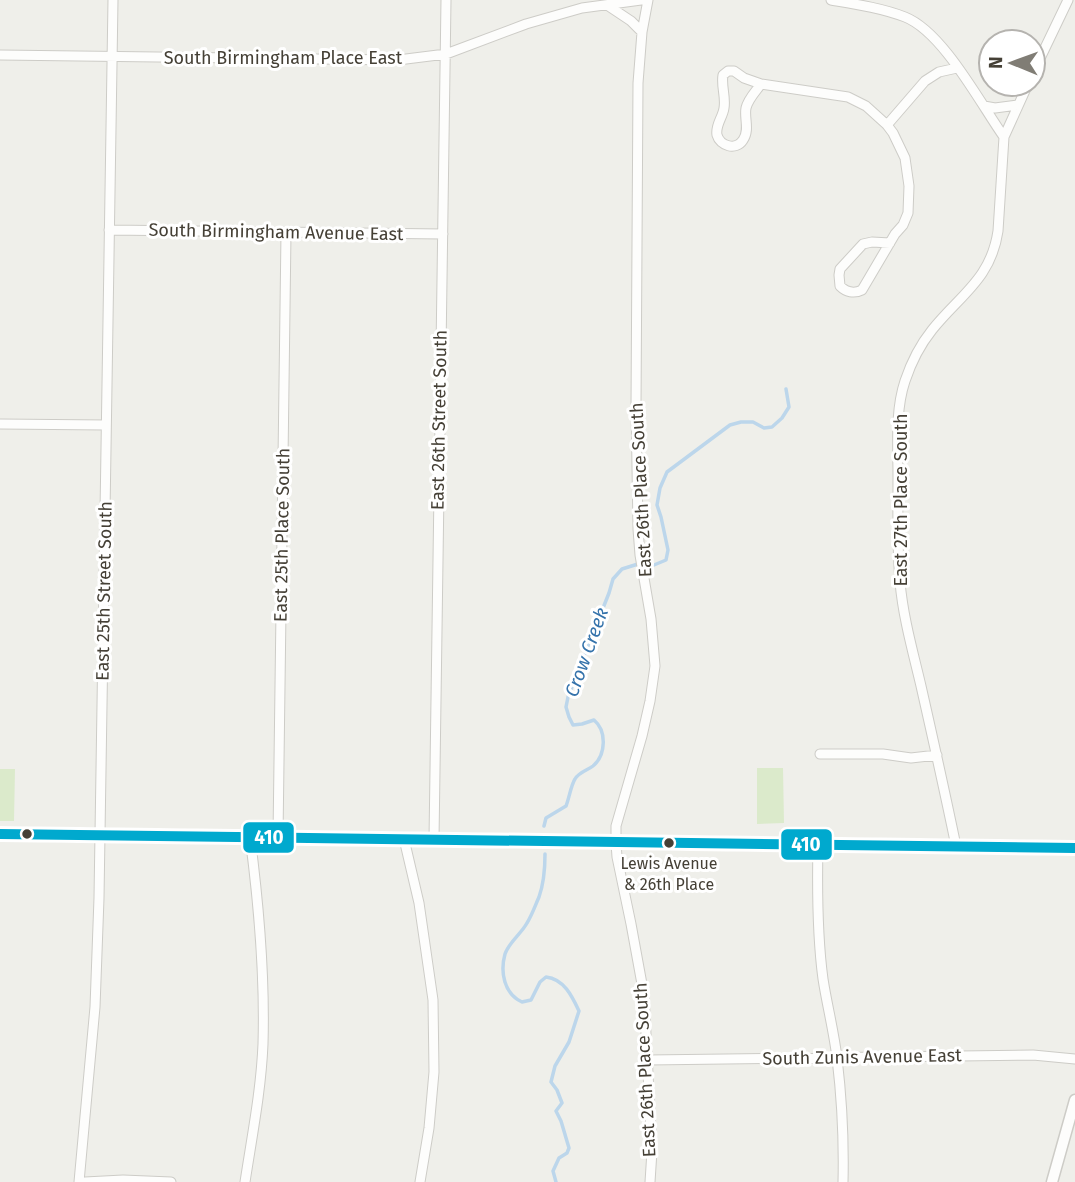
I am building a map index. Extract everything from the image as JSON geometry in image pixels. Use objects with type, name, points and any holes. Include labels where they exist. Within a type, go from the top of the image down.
[{"type":"main road","points":[[0,834],[1075,848]]},
{"type":"street","name":"East 25th Street South","points":[[82,1182],[95,1007],[100,835],[113,0]]},
{"type":"street","name":"East 26th Street South","points":[[434,839],[446,0]]},
{"type":"street","name":"South Birmingham Place East","points":[[0,55],[398,61],[446,54],[582,8],[641,0]]},
{"type":"street","name":"East 26th Place South","points":[[648,0],[642,32],[638,83],[636,406],[639,545],[651,619],[655,666],[647,712],[617,826],[616,843],[643,995],[652,1151],[650,1182]]},
{"type":"street","points":[[831,0],[864,5],[906,18],[928,31],[939,42],[1004,137]]},
{"type":"street","points":[[1047,44],[1068,0]]},
{"type":"street","points":[[607,5],[631,20],[642,32]]},
{"type":"street","points":[[887,125],[925,81],[939,72],[957,68]]},
{"type":"street","points":[[761,84],[746,108],[747,131],[741,144],[728,146],[722,143],[717,131],[724,111],[723,75],[728,71],[734,71],[761,84],[848,97],[866,106],[887,125],[905,158],[909,186],[907,218],[862,290],[850,292],[840,286],[840,269],[863,244],[890,243]]},
{"type":"street","points":[[1004,137],[1021,98]]},
{"type":"street","points":[[984,106],[995,108],[1018,105]]},
{"type":"street","name":"East 27th Place South","points":[[956,846],[906,624],[900,584],[898,441],[901,397],[919,349],[932,330],[978,281],[996,245],[1004,137]]},
{"type":"street","name":"South Birmingham Avenue East","points":[[109,230],[443,234]]},
{"type":"street","name":"East 25th Place South","points":[[278,837],[286,233]]},
{"type":"street","points":[[0,424],[106,425]]},
{"type":"street","points":[[820,754],[883,754],[911,758],[937,755]]},
{"type":"street","points":[[245,1182],[260,1086],[263,1032],[262,949],[250,837]]},
{"type":"street","points":[[404,839],[419,903],[433,1000],[433,1072],[429,1128],[420,1182]]},
{"type":"street","points":[[818,844],[821,953],[837,1058],[844,1145],[843,1182]]},
{"type":"street","name":"South Zunis Avenue East","points":[[648,1060],[1033,1055],[1075,1059]]},
{"type":"street","points":[[1052,1182],[1075,1100]]},
{"type":"street","points":[[82,1182],[171,1182]]},
{"type":"green space","points":[[757,768],[783,768],[784,823],[757,824]]},
{"type":"green space","points":[[0,769],[15,769],[14,821],[0,821]]},
{"type":"waterway","name":"Crow Creek","points":[[654,565],[666,560],[668,550],[657,505],[667,472],[730,425],[753,422],[764,428],[772,427],[789,407],[786,389]]},
{"type":"waterway","name":"Crow Creek","points":[[544,826],[546,818],[566,806],[577,777],[593,766],[600,756],[603,736],[598,725],[594,720],[573,725],[566,707],[613,579],[622,569],[638,564]]},
{"type":"waterway","name":"Crow Creek","points":[[545,854],[539,897],[527,923],[507,950],[503,968],[507,988],[522,1002],[531,1000],[540,982],[546,977],[563,985],[579,1011],[569,1042],[555,1066],[551,1082],[562,1103],[556,1111],[569,1148],[567,1153],[559,1158],[553,1171],[556,1182]]},
{"type":"transit line","name":"410","points":[[0,834],[1075,848]]},
{"type":"place","name":"Lewis Avenue & 26th Place","points":[[669,843]]}]
